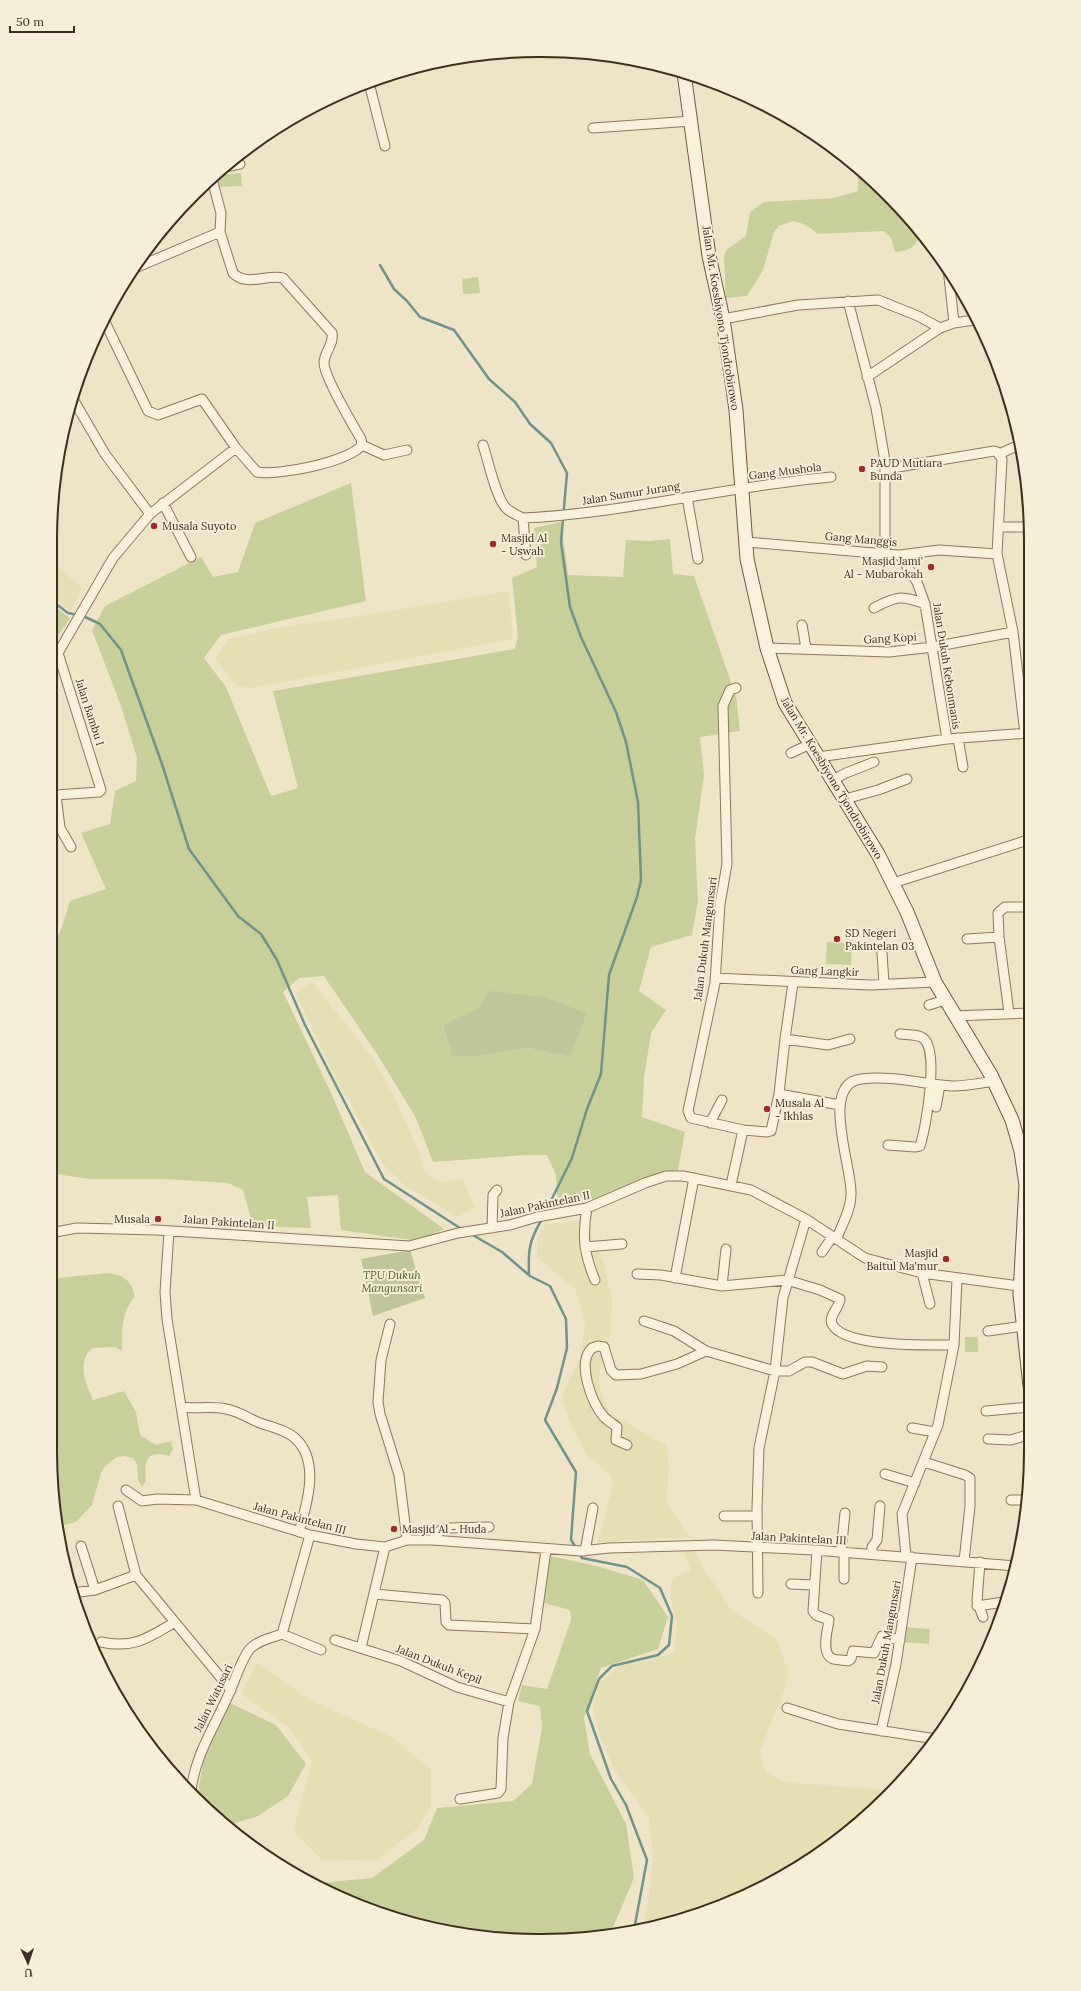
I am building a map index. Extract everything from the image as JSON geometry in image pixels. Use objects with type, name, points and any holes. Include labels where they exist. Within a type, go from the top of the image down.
[{"type":"main road","name":"Jalan Mr. Koesbiyono Tjondrobirowo","points":[[685,79],[692,121],[709,256],[723,319],[736,410],[747,542],[747,559],[767,648],[785,703],[833,780],[893,883],[908,912],[919,944],[935,982],[954,1016],[995,1081],[1012,1120],[1024,1158]]},
{"type":"main road","name":"Jalan Mr. Koesbiyono Tjondrobirowo","points":[[1024,1248],[1024,1335]]},
{"type":"street","points":[[370,88],[385,146]]},
{"type":"street","points":[[593,128],[692,121]]},
{"type":"street","points":[[214,185],[221,213],[220,232],[229,263],[238,278],[244,280],[277,276],[283,278],[328,327],[333,338],[325,358],[325,367],[338,397],[361,439],[362,445]]},
{"type":"street","points":[[144,264],[220,232]]},
{"type":"street","points":[[950,283],[954,323]]},
{"type":"street","points":[[723,319],[798,305],[878,300],[911,313],[940,328]]},
{"type":"street","points":[[848,301],[876,408],[886,469],[884,497],[885,554]]},
{"type":"street","points":[[867,377],[940,328],[954,323],[971,321]]},
{"type":"street","points":[[107,327],[148,411],[154,415],[158,415],[202,399],[236,448],[254,470],[265,473],[329,463],[346,456],[362,445]]},
{"type":"street","points":[[76,405],[105,454],[150,514]]},
{"type":"street","points":[[362,445],[384,456],[407,450]]},
{"type":"street","points":[[483,445],[500,497],[506,508],[512,514],[523,518],[526,555]]},
{"type":"street","points":[[999,454],[1015,447]]},
{"type":"street","points":[[57,651],[113,558],[150,514],[236,448]]},
{"type":"street","points":[[886,469],[994,451],[1002,458],[997,554],[1013,632],[1024,718]]},
{"type":"street","name":"Gang Mushola","points":[[742,489],[790,481],[831,477]]},
{"type":"street","name":"Jalan Sumur Jurang","points":[[523,518],[578,513],[742,489]]},
{"type":"street","points":[[687,497],[698,559]]},
{"type":"street","points":[[163,503],[191,557]]},
{"type":"street","points":[[999,527],[1024,527]]},
{"type":"street","name":"Gang Manggis","points":[[747,542],[900,555],[938,550],[997,554]]},
{"type":"street","name":"Jalan Dukuh Kebonmanis","points":[[900,555],[917,582],[925,604],[947,738]]},
{"type":"street","points":[[874,608],[889,600],[901,597],[925,604]]},
{"type":"street","points":[[802,625],[806,648]]},
{"type":"street","name":"Gang Kopi","points":[[767,648],[806,648],[889,652],[933,647],[1013,632]]},
{"type":"street","name":"Jalan Bambu I","points":[[57,660],[101,786],[99,792],[57,796]]},
{"type":"street","name":"Jalan Dukuh Mangunsari","points":[[736,688],[730,690],[723,706],[727,864],[720,904],[715,978],[688,1112],[691,1118],[744,1130],[771,1131],[779,1094],[784,1039],[793,982]]},
{"type":"street","points":[[818,757],[947,738],[1024,734]]},
{"type":"street","points":[[958,738],[963,767]]},
{"type":"street","points":[[791,753],[810,744]]},
{"type":"street","points":[[833,780],[874,762]]},
{"type":"street","points":[[844,800],[878,790],[907,779]]},
{"type":"street","points":[[57,812],[60,828],[71,847]]},
{"type":"street","points":[[893,883],[1024,841]]},
{"type":"street","points":[[1009,1013],[999,937],[998,913],[1005,907],[1024,907]]},
{"type":"street","points":[[881,937],[884,984]]},
{"type":"street","points":[[966,939],[999,937]]},
{"type":"street","name":"Gang Langkir","points":[[715,978],[760,979],[793,982],[884,984],[935,982]]},
{"type":"street","points":[[929,1005],[945,1000]]},
{"type":"street","points":[[954,1016],[1024,1013]]},
{"type":"street","points":[[900,1034],[920,1036],[926,1041],[932,1061],[936,1107]]},
{"type":"street","points":[[784,1039],[828,1045],[850,1039]]},
{"type":"street","points":[[822,1252],[835,1237],[850,1205],[852,1193],[842,1136],[840,1105],[843,1090],[850,1082],[860,1079],[886,1078],[964,1086],[995,1081]]},
{"type":"street","points":[[888,1145],[920,1146],[935,1084]]},
{"type":"street","points":[[779,1094],[840,1105]]},
{"type":"street","points":[[710,1123],[722,1100]]},
{"type":"street","points":[[731,1185],[744,1130]]},
{"type":"street","name":"Jalan Pakintelan II","points":[[57,1232],[77,1228],[169,1231],[409,1246],[458,1232],[492,1228],[537,1217],[587,1208],[645,1183],[666,1176],[683,1176],[751,1190],[806,1219],[865,1258],[922,1273],[957,1279],[1023,1280]]},
{"type":"street","points":[[675,1278],[694,1178]]},
{"type":"street","points":[[492,1228],[493,1195],[497,1190]]},
{"type":"street","points":[[587,1208],[585,1221],[585,1247],[587,1259],[595,1280]]},
{"type":"street","points":[[758,1593],[759,1548],[757,1516],[759,1448],[775,1371],[783,1298],[806,1219]]},
{"type":"street","points":[[169,1231],[165,1292],[167,1319],[196,1500]]},
{"type":"street","points":[[585,1247],[622,1244]]},
{"type":"street","points":[[722,1286],[726,1249]]},
{"type":"street","points":[[922,1273],[930,1304]]},
{"type":"street","points":[[637,1274],[675,1278],[696,1283],[722,1286],[787,1280],[820,1290],[841,1300],[832,1319],[832,1324],[836,1328],[854,1338],[864,1341],[916,1346],[954,1344]]},
{"type":"street","name":"Jalan Dukuh Mangunsari","points":[[881,1731],[900,1640],[909,1557],[902,1514],[935,1432],[954,1344],[957,1279]]},
{"type":"street","points":[[644,1321],[674,1331],[706,1351],[775,1371],[789,1371],[805,1362],[812,1362],[843,1374],[867,1366],[882,1367]]},
{"type":"street","points":[[390,1324],[381,1360],[378,1402],[380,1414],[399,1475],[407,1540]]},
{"type":"street","points":[[988,1331],[1023,1326]]},
{"type":"street","points":[[627,1445],[616,1440],[617,1427],[605,1419],[591,1395],[586,1368],[589,1351],[598,1346],[604,1348],[611,1370],[616,1375],[626,1375],[657,1371],[706,1351]]},
{"type":"street","points":[[181,1407],[226,1409],[285,1432],[295,1438],[303,1448],[307,1458],[310,1478],[308,1503],[299,1532]]},
{"type":"street","points":[[986,1411],[1024,1408]]},
{"type":"street","points":[[912,1428],[935,1432]]},
{"type":"street","points":[[988,1439],[1010,1440],[1024,1436]]},
{"type":"street","points":[[924,1462],[970,1478],[970,1506],[964,1561]]},
{"type":"street","points":[[885,1474],[915,1483]]},
{"type":"street","name":"Jalan Pakintelan III","points":[[126,1490],[142,1501],[157,1499],[196,1500],[299,1532],[356,1544],[385,1546],[407,1540],[432,1540],[567,1551],[653,1546],[714,1545],[817,1550],[1010,1565]]},
{"type":"street","points":[[1011,1500],[1021,1500]]},
{"type":"street","points":[[118,1506],[136,1576],[231,1690]]},
{"type":"street","points":[[872,1554],[872,1547],[877,1540],[880,1506]]},
{"type":"street","points":[[583,1551],[593,1508]]},
{"type":"street","points":[[844,1579],[843,1552],[845,1513]]},
{"type":"street","points":[[724,1516],[757,1516]]},
{"type":"street","points":[[432,1540],[441,1530],[448,1528],[489,1527]]},
{"type":"street","points":[[310,1535],[282,1634],[321,1650]]},
{"type":"street","points":[[81,1546],[95,1590]]},
{"type":"street","points":[[361,1648],[385,1546]]},
{"type":"street","points":[[460,1799],[498,1793],[501,1789],[503,1738],[509,1702],[535,1629],[546,1550]]},
{"type":"street","points":[[817,1550],[813,1611],[816,1615],[829,1620],[826,1646],[827,1653],[832,1658],[850,1660],[852,1652],[854,1651],[873,1654],[883,1636],[900,1640]]},
{"type":"street","points":[[980,1562],[977,1606],[983,1617]]},
{"type":"street","points":[[78,1592],[95,1590],[136,1576]]},
{"type":"street","points":[[791,1584],[814,1585]]},
{"type":"street","points":[[374,1594],[442,1600],[445,1603],[446,1622],[449,1625],[535,1629]]},
{"type":"street","points":[[977,1606],[999,1603]]},
{"type":"street","points":[[102,1642],[114,1645],[136,1644],[175,1622]]},
{"type":"street","name":"Jalan Watusari","points":[[191,1784],[192,1776],[202,1748],[231,1690],[248,1651],[257,1644],[282,1634]]},
{"type":"street","name":"Jalan Dukuh Kepil","points":[[335,1640],[400,1661],[457,1687],[509,1702]]},
{"type":"street","points":[[787,1708],[838,1724],[929,1738]]},
{"type":"shaded area","points":[[57,565],[82,588],[71,611],[57,600]]},
{"type":"shaded area","points":[[509,591],[513,639],[252,688],[237,686],[215,659],[229,639],[282,627],[360,616]]},
{"type":"shaded area","points":[[312,982],[373,1058],[398,1104],[418,1149],[425,1173],[444,1183],[462,1178],[475,1207],[454,1218],[450,1212],[405,1186],[382,1163],[331,1068],[295,993]]},
{"type":"shaded area","points":[[588,1219],[591,1234],[604,1264],[612,1301],[611,1333],[603,1357],[598,1383],[610,1413],[667,1446],[669,1469],[666,1502],[690,1537],[598,1542],[613,1484],[610,1475],[586,1454],[572,1427],[561,1397],[580,1358],[585,1323],[575,1289],[537,1257],[538,1237],[544,1225]]},
{"type":"shaded area","points":[[682,1550],[694,1550],[704,1571],[715,1584],[731,1610],[776,1639],[789,1672],[780,1704],[770,1724],[760,1752],[765,1772],[785,1782],[884,1790],[835,1834],[809,1853],[782,1869],[726,1897],[666,1918],[643,1923],[647,1909],[653,1856],[649,1817],[615,1771],[599,1735],[593,1705],[599,1683],[619,1666],[674,1653],[677,1625],[670,1596],[672,1579],[691,1570]]},
{"type":"shaded area","points":[[257,1662],[308,1699],[392,1737],[431,1770],[431,1805],[418,1828],[377,1860],[323,1861],[295,1832],[297,1815],[312,1761],[289,1728],[242,1694]]},
{"type":"green space","points":[[241,173],[242,186],[217,187],[217,182],[225,174]]},
{"type":"green space","points":[[858,176],[882,199],[918,239],[914,246],[908,250],[895,252],[891,238],[884,231],[818,234],[806,225],[794,221],[779,226],[774,232],[763,270],[747,296],[726,298],[724,257],[726,250],[746,236],[750,212],[764,202],[834,198],[858,191]]},
{"type":"green space","points":[[478,277],[480,293],[463,294],[462,279]]},
{"type":"green space","points":[[351,483],[366,601],[221,635],[204,658],[226,687],[271,796],[298,788],[273,691],[515,649],[518,636],[512,578],[537,567],[534,528],[561,522],[568,575],[623,577],[626,540],[649,541],[670,539],[673,574],[694,576],[736,696],[740,731],[700,737],[704,775],[695,839],[698,901],[692,935],[651,947],[639,991],[666,1010],[651,1033],[644,1078],[642,1117],[685,1132],[677,1175],[558,1209],[556,1175],[547,1155],[526,1155],[433,1162],[416,1118],[377,1054],[324,976],[299,978],[283,992],[332,1095],[365,1172],[444,1229],[419,1241],[341,1230],[338,1195],[307,1197],[311,1228],[253,1226],[243,1190],[228,1183],[165,1179],[89,1179],[57,1174],[57,934],[60,933],[70,901],[106,889],[81,833],[110,824],[115,791],[136,781],[137,758],[121,706],[92,630],[105,606],[201,557],[213,577],[238,572],[255,523]],"holes":[[[480,1007],[570,1007],[587,1013],[571,1057],[528,1048],[479,1056],[452,1057],[443,1025]]]},
{"type":"green space","points":[[57,608],[70,618],[57,637]]},
{"type":"green space","points":[[827,942],[852,943],[851,965],[826,964]]},
{"type":"green space","points":[[488,991],[543,997],[587,1013],[571,1057],[528,1048],[479,1056],[452,1057],[443,1025],[480,1007]]},
{"type":"green space","name":"TPU Dukuh Mangunsari","points":[[410,1250],[425,1298],[373,1316],[361,1259]]},
{"type":"green space","points":[[108,1273],[123,1277],[132,1287],[135,1297],[127,1309],[123,1322],[122,1351],[115,1347],[92,1348],[84,1360],[83,1367],[85,1380],[93,1400],[124,1391],[136,1412],[140,1435],[156,1445],[171,1441],[173,1449],[169,1456],[155,1454],[148,1459],[146,1463],[146,1481],[142,1487],[138,1480],[137,1464],[133,1458],[124,1456],[117,1457],[105,1466],[101,1473],[92,1505],[76,1522],[63,1525],[58,1482],[57,1450],[58,1278]]},
{"type":"green space","points":[[965,1337],[978,1337],[978,1352],[965,1352]]},
{"type":"green space","points":[[550,1556],[597,1566],[643,1580],[668,1617],[658,1649],[601,1668],[584,1718],[590,1754],[626,1824],[634,1878],[612,1929],[572,1933],[540,1934],[477,1930],[415,1918],[355,1897],[324,1883],[372,1878],[424,1840],[437,1808],[513,1801],[532,1784],[542,1728],[540,1706],[518,1701],[522,1685],[547,1689],[571,1620],[570,1610],[544,1603]]},
{"type":"green space","points":[[905,1627],[930,1629],[929,1644],[903,1642]]},
{"type":"green space","points":[[230,1703],[276,1725],[306,1764],[288,1796],[258,1816],[234,1824],[198,1791],[205,1751]]},
{"type":"waterway","points":[[380,265],[394,289],[407,301],[420,317],[454,330],[489,379],[515,402],[530,424],[551,443],[567,473],[561,542],[570,607],[581,637],[616,712],[626,742],[638,802],[641,880],[637,897],[609,975],[601,1074],[587,1109],[572,1158],[545,1213]]},
{"type":"waterway","points":[[57,605],[68,613],[78,615]]},
{"type":"waterway","points":[[83,616],[100,624],[121,650],[162,764],[189,849],[238,916],[261,934],[277,960],[305,1025],[384,1179],[463,1230]]},
{"type":"waterway","points":[[529,1275],[530,1246],[534,1234],[542,1219]]},
{"type":"waterway","points":[[471,1234],[502,1252],[530,1276],[550,1286],[566,1319],[567,1348],[557,1388],[545,1420],[576,1472],[571,1540],[577,1549]]},
{"type":"waterway","points":[[579,1553],[582,1558],[627,1567],[660,1588],[672,1616],[669,1645],[658,1655],[612,1666],[599,1679],[587,1711],[611,1779],[626,1805],[647,1860],[635,1925]]},
{"type":"place","name":"PAUD Mutiara Bunda","points":[[862,469]]},
{"type":"place","name":"Musala Suyoto","points":[[154,526]]},
{"type":"place","name":"Masjid Al - Uswah","points":[[493,544]]},
{"type":"place","name":"Masjid Jami' Al - Mubarokah","points":[[931,567]]},
{"type":"place","name":"SD Negeri Pakintelan 03","points":[[837,939]]},
{"type":"place","name":"Musala Al - Ikhlas","points":[[767,1109]]},
{"type":"place","name":"Musala","points":[[158,1219]]},
{"type":"place","name":"Masjid Baitul Ma'mur","points":[[946,1259]]},
{"type":"place","name":"Masjid Al - Huda","points":[[394,1529]]}]
